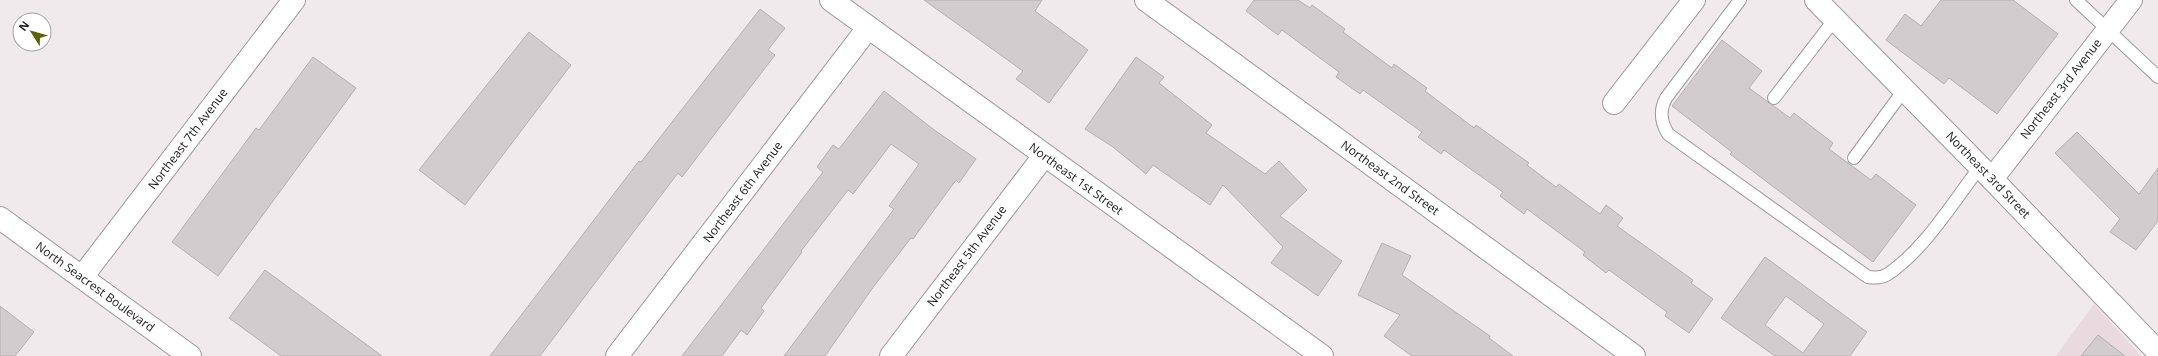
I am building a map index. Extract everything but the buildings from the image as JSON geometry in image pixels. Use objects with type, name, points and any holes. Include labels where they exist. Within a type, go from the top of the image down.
[{"type":"street","name":"Northeast 7th Avenue","points":[[82,277],[294,0]]},
{"type":"street","name":"Northeast 1st Street","points":[[831,0],[1044,156],[1322,356]]},
{"type":"street","name":"Northeast 2nd Street","points":[[1146,0],[1634,356]]},
{"type":"street","points":[[1614,103],[1694,0]]},
{"type":"street","name":"Northeast 3rd Street","points":[[1816,0],[1986,173],[2158,352]]},
{"type":"street","name":"Northeast 3rd Avenue","points":[[1986,173],[2107,31],[2131,0]]},
{"type":"street","name":"Northeast 6th Avenue","points":[[617,356],[868,28]]},
{"type":"street","name":"Northeast 5th Avenue","points":[[891,356],[1044,156]]},
{"type":"street","name":"North Seacrest Boulevard","points":[[0,218],[190,356]]},
{"type":"lane","points":[[1740,0],[1666,98],[1661,114],[1663,125],[1668,134],[1868,277],[1877,278],[1887,274],[1912,254],[1941,218],[1986,173]]},
{"type":"lane","points":[[2076,0],[2107,31],[2158,77]]},
{"type":"lane","points":[[1774,98],[1835,19]]},
{"type":"lane","points":[[1854,158],[1904,90]]},
{"type":"shaded area","points":[[2094,304],[2141,356],[2056,356]]}]
